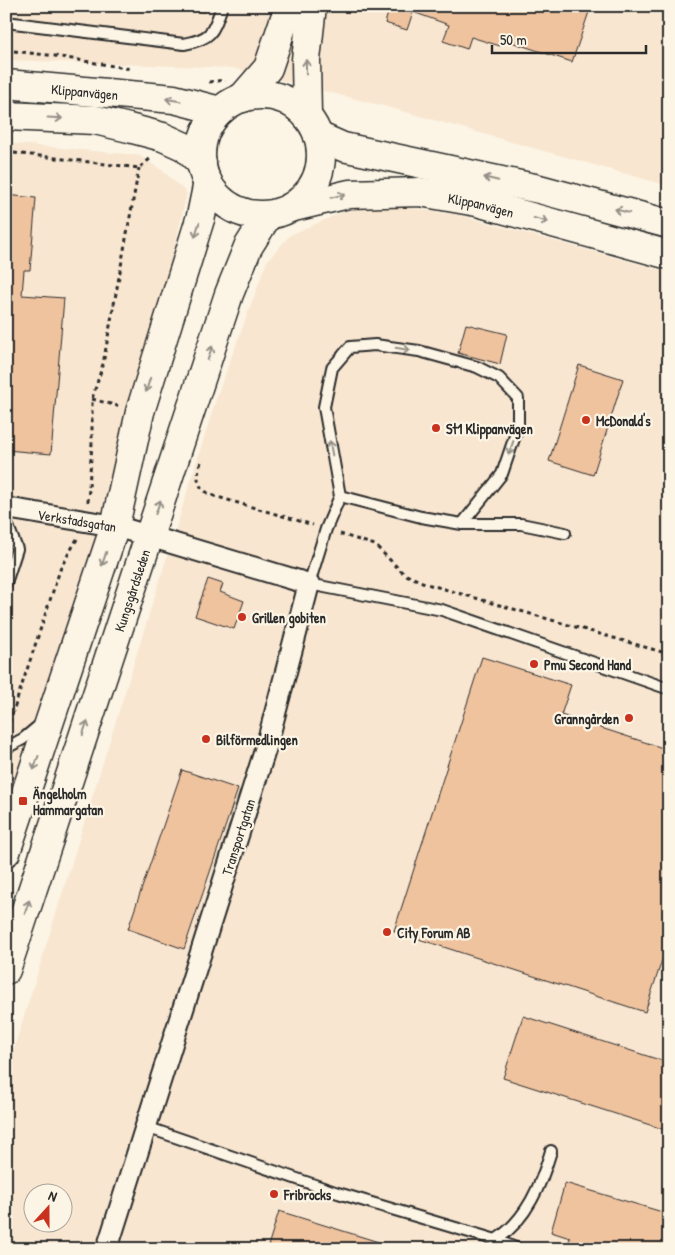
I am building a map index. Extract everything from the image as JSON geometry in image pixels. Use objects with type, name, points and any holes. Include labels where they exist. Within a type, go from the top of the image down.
[{"type":"main road","points":[[6,852],[115,526],[140,412],[201,216],[205,173],[204,135],[231,96],[268,68],[289,6]]},
{"type":"main road","points":[[205,173],[219,198],[230,206],[248,214],[279,211],[305,196],[316,180],[321,161],[313,126],[306,60],[312,6]]},
{"type":"main road","name":"Klippanvägen","points":[[6,84],[174,99],[231,96]]},
{"type":"main road","points":[[231,96],[260,95],[277,97],[294,104],[313,126]]},
{"type":"main road","name":"Klippanvägen","points":[[6,116],[95,120],[163,137],[185,147],[205,173]]},
{"type":"main road","name":"Klippanvägen","points":[[313,126],[343,147],[539,189],[669,224]]},
{"type":"main road","name":"Klippanvägen","points":[[279,211],[349,194],[420,192],[477,202],[669,255]]},
{"type":"main road","name":"Kungsgårdsleden","points":[[6,970],[147,537],[186,427],[228,294],[248,247],[279,211]]},
{"type":"street","name":"Verkstadsgatan","points":[[6,508],[115,526],[147,537]]},
{"type":"street","points":[[147,537],[309,584]]},
{"type":"street","name":"Transportgatan","points":[[108,1249],[268,744],[309,584]]},
{"type":"lane","points":[[6,22],[184,44],[208,37],[215,27],[222,6]]},
{"type":"lane","points":[[462,524],[502,474],[518,426],[518,398],[499,378],[477,367],[419,351],[375,345],[350,347],[332,368],[324,407],[340,496],[326,529],[309,584],[442,610],[669,689]]},
{"type":"lane","points":[[340,496],[420,518],[462,524],[520,524],[565,533]]},
{"type":"lane","points":[[6,521],[17,549],[6,583]]},
{"type":"lane","points":[[6,748],[23,739],[40,726],[56,703]]},
{"type":"lane","points":[[146,1128],[338,1193],[496,1240],[518,1249]]},
{"type":"lane","points":[[496,1240],[510,1231],[541,1184],[551,1151]]},
{"type":"path","points":[[6,50],[55,56],[136,70]]},
{"type":"path","points":[[203,81],[231,96]]},
{"type":"path","points":[[6,152],[139,168]]},
{"type":"path","points":[[6,733],[61,568],[78,537],[83,521],[89,494],[92,398],[103,364],[139,168],[154,155]]},
{"type":"path","points":[[92,398],[140,412]]},
{"type":"path","points":[[201,460],[198,485],[211,495],[375,545],[404,574],[427,584],[669,654]]},
{"type":"shaded area","points":[[6,6],[669,6],[669,186],[391,108],[232,68],[6,60]]},
{"type":"shaded area","points":[[6,143],[138,155],[163,171],[187,193],[111,528],[6,845]]},
{"type":"shaded area","points":[[389,205],[459,215],[669,272],[669,1249],[6,1249],[6,1074],[217,396],[267,261],[290,235],[345,211]]},
{"type":"building","points":[[123,6],[206,6],[205,12]]},
{"type":"building","points":[[390,6],[591,6],[572,62],[502,39],[500,46],[471,37],[467,49],[443,41],[449,25],[413,12],[407,30],[385,23]]},
{"type":"building","points":[[6,195],[36,198],[30,270],[24,270],[22,295],[64,298],[51,454],[6,450]]},
{"type":"building","points":[[466,324],[507,334],[500,364],[458,353]]},
{"type":"building","name":"McDonald's","points":[[579,365],[623,379],[593,475],[549,461]]},
{"type":"building","points":[[208,579],[223,584],[220,592],[244,601],[234,629],[195,616]]},
{"type":"building","points":[[482,657],[571,685],[561,715],[669,750],[669,939],[645,1012],[394,931]]},
{"type":"building","points":[[182,770],[238,789],[184,949],[128,929]]},
{"type":"building","points":[[523,1016],[669,1063],[669,1131],[503,1078]]},
{"type":"building","points":[[565,1183],[669,1214],[669,1249],[566,1249],[570,1238],[551,1232]]},
{"type":"building","points":[[279,1211],[401,1249],[267,1249]]},
{"type":"place","name":"McDonald's","points":[[586,420]]},
{"type":"place","name":"St1 Klippanvägen","points":[[436,428]]},
{"type":"place","name":"Grillen gobiten","points":[[242,617]]},
{"type":"place","name":"Pmu Second Hand","points":[[534,664]]},
{"type":"place","name":"Granngården","points":[[629,718]]},
{"type":"place","name":"Bilförmedlingen","points":[[206,739]]},
{"type":"place","name":"Ängelholm Hammargatan","points":[[23,801]]},
{"type":"place","name":"City Forum AB","points":[[387,932]]},
{"type":"place","name":"Fribrocks","points":[[274,1194]]}]
